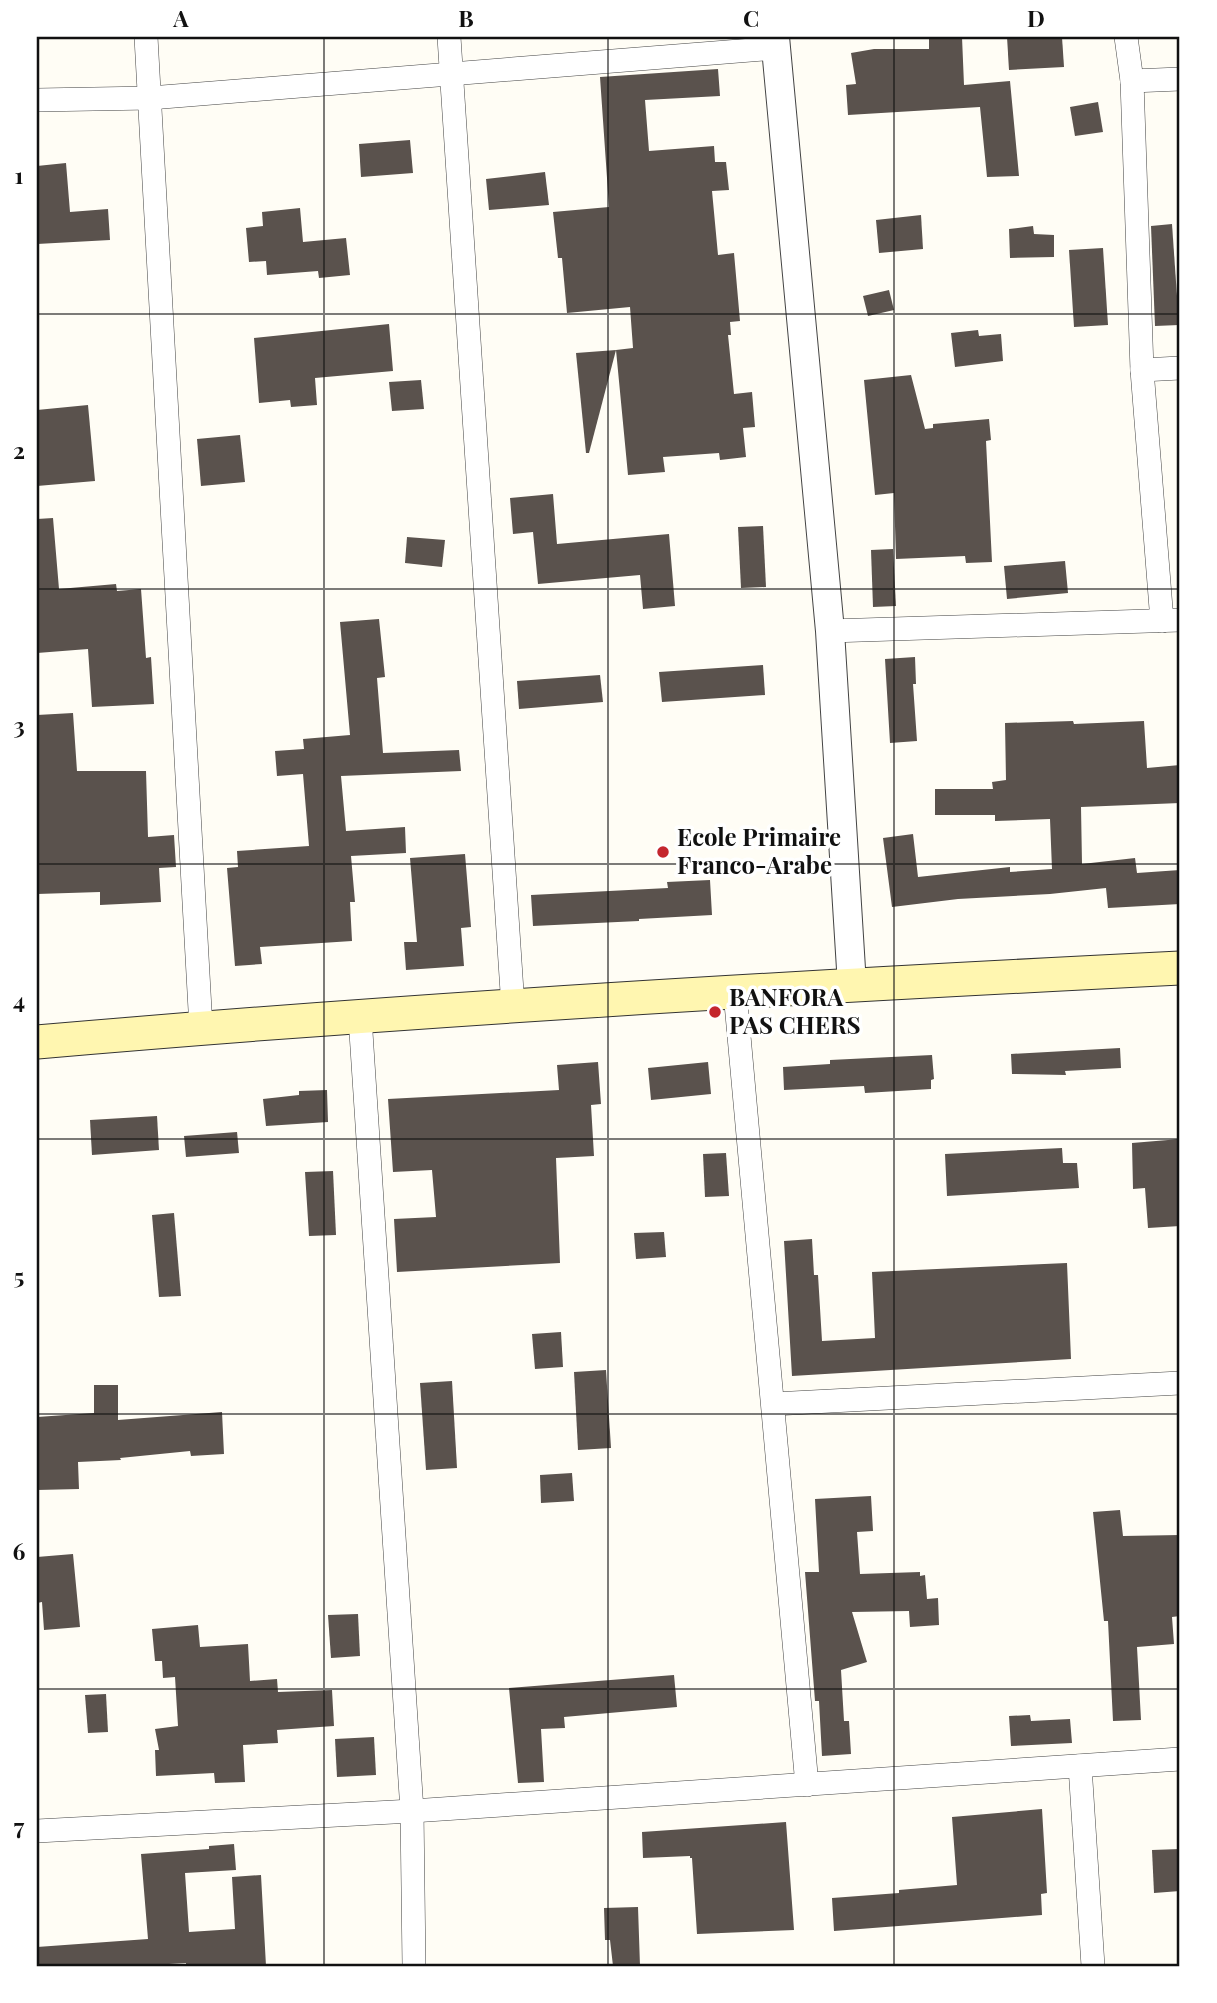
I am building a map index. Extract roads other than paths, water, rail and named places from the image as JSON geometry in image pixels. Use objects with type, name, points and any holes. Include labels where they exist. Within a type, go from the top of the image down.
[{"type":"main road","points":[[37,1042],[201,1028],[735,992],[1180,968]]},
{"type":"street","points":[[146,37],[201,1028]]},
{"type":"street","points":[[449,37],[513,1007]]},
{"type":"street","points":[[830,631],[1171,621],[1142,370],[1132,81],[1126,37]]},
{"type":"street","points":[[37,100],[149,98],[452,74],[776,43],[830,631],[852,985]]},
{"type":"street","points":[[1132,81],[1180,79]]},
{"type":"street","points":[[1142,370],[1180,368]]},
{"type":"street","points":[[735,992],[807,1785]]},
{"type":"street","points":[[360,1017],[412,1811],[414,1966]]},
{"type":"street","points":[[773,1404],[1180,1383]]},
{"type":"street","points":[[37,1832],[412,1811],[1180,1759]]},
{"type":"street","points":[[1080,1766],[1093,1966]]},
{"type":"place","name":"Ecole Primaire Franco-Arabe","points":[[663,852]]},
{"type":"place","name":"BANFORA PAS CHERS","points":[[715,1012]]}]
